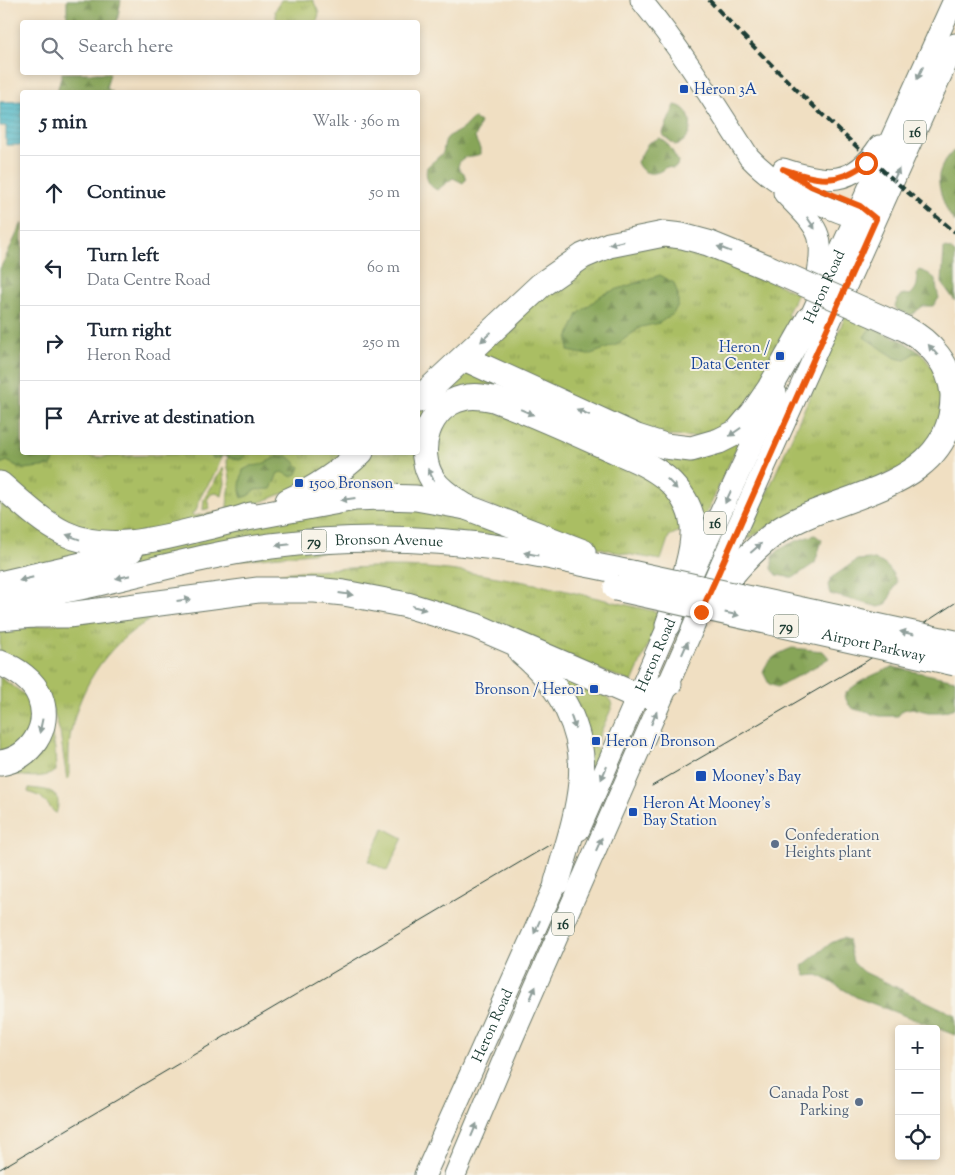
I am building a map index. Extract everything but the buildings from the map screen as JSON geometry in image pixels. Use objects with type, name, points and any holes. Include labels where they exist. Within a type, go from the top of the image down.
[{"type":"highway","points":[[420,398],[546,281],[583,256],[609,245],[664,234],[682,236],[714,245],[917,335],[935,352],[948,373],[952,384],[953,422],[943,447],[928,464],[907,478],[814,512],[783,528],[748,556],[701,612]]},
{"type":"highway","points":[[464,358],[637,436],[665,446],[691,449],[719,442],[737,432],[746,423],[770,388],[809,319]]},
{"type":"highway","points":[[466,507],[448,495],[434,482],[426,466],[424,447],[434,418],[447,406],[462,398],[483,396],[504,402],[631,458],[660,473],[674,485],[683,498],[690,510],[693,527],[690,554],[668,626]]},
{"type":"highway","points":[[236,520],[306,492],[337,473],[358,455]]},
{"type":"highway","points":[[0,484],[44,521],[64,533],[84,540],[119,544],[173,536]]},
{"type":"highway","points":[[0,584],[82,565],[173,536],[236,520],[324,502],[370,497],[416,498],[466,507],[615,563],[623,581]]},
{"type":"highway","name":"Bronson Avenue","points":[[0,600],[34,596],[89,585],[219,555],[269,546],[352,539],[405,539],[477,545],[623,581]]},
{"type":"highway","name":"Bronson Avenue","points":[[0,618],[32,615],[225,571],[302,559],[344,556],[419,556],[623,581]]},
{"type":"highway","name":"Airport Parkway","points":[[623,581],[955,643]]},
{"type":"highway","name":"Airport Parkway","points":[[623,581],[955,663]]},
{"type":"highway","points":[[32,615],[68,615],[258,590],[315,590],[407,604],[454,618],[497,634],[637,696],[654,695],[669,684]]},
{"type":"highway","points":[[497,634],[529,659],[555,688],[568,709],[579,741],[582,761],[581,784],[577,808],[557,882]]},
{"type":"highway","points":[[0,663],[12,668],[29,681],[40,697],[43,717],[40,732],[27,752],[12,761],[0,763]]},
{"type":"main road","points":[[641,0],[656,18],[716,105],[775,172],[809,218],[819,236],[820,264],[809,319]]},
{"type":"main road","name":"Heron Road","points":[[425,1175],[557,882],[668,626],[954,0]]},
{"type":"main road","name":"Heron Road","points":[[455,1175],[513,1037],[669,684],[955,44]]},
{"type":"main road","points":[[775,172],[823,180],[849,175],[866,163],[875,152],[906,103]]},
{"type":"main road","points":[[775,172],[811,186],[857,212],[876,219]]},
{"type":"main road","points":[[436,1175],[456,1126],[466,1085]]},
{"type":"green space","points":[[67,0],[121,0],[117,20],[67,20]]},
{"type":"green space","points":[[281,0],[313,0],[319,13],[317,20],[277,20],[275,11]]},
{"type":"green space","points":[[61,75],[109,75],[106,88],[109,90],[58,90]]},
{"type":"green space","points":[[675,105],[682,107],[687,112],[690,118],[690,125],[686,138],[682,143],[675,145],[664,136],[663,132]]},
{"type":"green space","points":[[474,118],[480,122],[475,138],[480,154],[461,160],[458,168],[464,173],[466,180],[463,183],[453,178],[437,190],[431,186],[428,180],[426,174],[427,167],[443,153],[446,139],[462,129]]},
{"type":"green space","points":[[660,138],[666,143],[678,161],[677,166],[673,168],[666,167],[654,173],[646,172],[639,167],[637,162],[648,143]]},
{"type":"green space","points":[[953,151],[955,152],[955,222],[948,213],[939,187],[941,168]]},
{"type":"green space","points":[[20,227],[20,455],[57,455],[51,466],[23,469],[7,461],[0,464],[0,269]]},
{"type":"green space","points":[[633,244],[698,249],[797,293],[787,315],[794,319],[765,384],[716,437],[651,436],[475,359],[542,291]]},
{"type":"green space","points":[[944,248],[950,249],[955,253],[955,301],[942,283]]},
{"type":"green space","points":[[919,270],[933,277],[939,298],[933,306],[923,306],[911,315],[897,310],[895,306],[899,297],[903,294],[910,295],[917,286],[916,274]]},
{"type":"green space","points":[[660,275],[674,283],[678,295],[678,305],[673,314],[659,323],[641,327],[616,345],[588,355],[568,351],[568,338],[578,314],[603,294]]},
{"type":"green space","points":[[845,317],[871,327],[864,337],[896,358],[905,360],[914,353],[921,353],[937,374],[944,398],[942,420],[920,460],[771,525],[748,539],[759,511]]},
{"type":"green space","points":[[871,327],[903,341],[921,353],[914,353],[905,360],[896,358],[864,337]]},
{"type":"green space","points":[[469,370],[645,446],[739,442],[700,528],[693,503],[478,390],[420,444],[420,407]]},
{"type":"green space","points":[[473,403],[652,475],[682,508],[682,530],[669,536],[661,560],[615,552],[586,544],[448,489],[430,449],[440,421]]},
{"type":"green space","points":[[58,455],[101,457],[211,455],[213,458],[221,457],[215,473],[200,498],[196,511],[192,513],[193,516],[221,512],[120,538],[75,532],[0,475],[0,464],[7,461],[23,469]]},
{"type":"green space","points":[[212,455],[225,455],[221,457],[213,458]]},
{"type":"green space","points":[[225,455],[246,455],[239,460]]},
{"type":"green space","points":[[246,455],[345,455],[324,472],[288,491],[262,502],[237,508],[227,508],[230,485],[228,457],[244,458]]},
{"type":"green space","points":[[368,455],[418,455],[426,488],[326,490]]},
{"type":"green space","points":[[279,456],[288,456],[300,467],[297,474],[292,477],[283,472],[278,473],[271,489],[254,490],[250,495],[242,498],[240,488],[243,470],[251,466],[260,465]]},
{"type":"green space","points":[[223,468],[225,483],[222,496],[216,493],[211,494],[207,500],[210,508],[203,510],[204,499]]},
{"type":"green space","points":[[0,492],[81,549],[81,553],[0,579]]},
{"type":"green space","points":[[431,506],[539,541],[485,536],[55,578],[184,541],[330,507]]},
{"type":"green space","points":[[815,535],[822,540],[815,563],[793,578],[777,575],[772,569],[773,557],[776,553],[792,543]]},
{"type":"green space","points":[[870,559],[887,566],[897,582],[886,605],[879,607],[830,594],[828,585],[831,578],[857,560]]},
{"type":"green space","points":[[404,567],[482,574],[662,613],[632,682],[419,600],[187,591],[255,577],[307,570]]},
{"type":"green space","points":[[114,616],[157,616],[126,637],[112,650],[90,679],[82,696],[71,732],[69,778],[67,780],[60,732],[52,707],[0,657],[0,631]]},
{"type":"green space","points":[[792,648],[823,651],[829,658],[777,687],[769,684],[763,672],[767,663],[778,654]]},
{"type":"green space","points":[[893,667],[955,680],[955,708],[941,712],[928,712],[912,708],[903,710],[898,716],[880,716],[854,709],[849,705],[844,695],[849,690],[867,678]]},
{"type":"green space","points":[[556,672],[590,689],[589,692],[595,695],[597,692],[605,696],[612,704],[594,747],[601,751],[587,784]]},
{"type":"green space","points":[[0,677],[28,697],[35,714],[29,738],[0,757]]},
{"type":"green space","points":[[51,731],[55,749],[56,771],[39,777],[8,772]]},
{"type":"green space","points":[[29,788],[52,792],[56,795],[58,806],[56,814],[41,797],[28,792]]},
{"type":"green space","points":[[384,828],[403,838],[387,871],[368,861]]},
{"type":"green space","points":[[843,938],[848,940],[853,962],[862,971],[955,1015],[955,1035],[940,1029],[940,1025],[929,1025],[858,998],[817,975],[806,976],[802,966],[831,943]]},
{"type":"water","points":[[20,101],[20,145],[6,145],[6,126],[0,126],[0,102]]},
{"type":"tram line","points":[[652,786],[865,662],[955,603]]},
{"type":"tram line","points":[[0,1169],[551,844]]},
{"type":"railway","points":[[709,0],[828,120],[955,232]]},
{"type":"place","name":"Heron 3A","points":[[684,89]]},
{"type":"place","name":"Heron / Data Center","points":[[780,356]]},
{"type":"place","name":"1500 Bronson","points":[[299,483]]},
{"type":"place","name":"Bronson / Heron","points":[[594,689]]},
{"type":"place","name":"Heron / Bronson","points":[[596,741]]},
{"type":"place","name":"Mooney's Bay","points":[[701,776]]},
{"type":"place","name":"Heron At Mooney's Bay Station","points":[[633,812]]},
{"type":"place","name":"Confederation Heights plant","points":[[775,844]]},
{"type":"place","name":"Canada Post Parking","points":[[859,1102]]},
{"type":"route","points":[[701,612],[876,219],[860,206],[823,192],[797,179],[783,169],[808,178],[823,180],[849,175],[866,163]]}]
